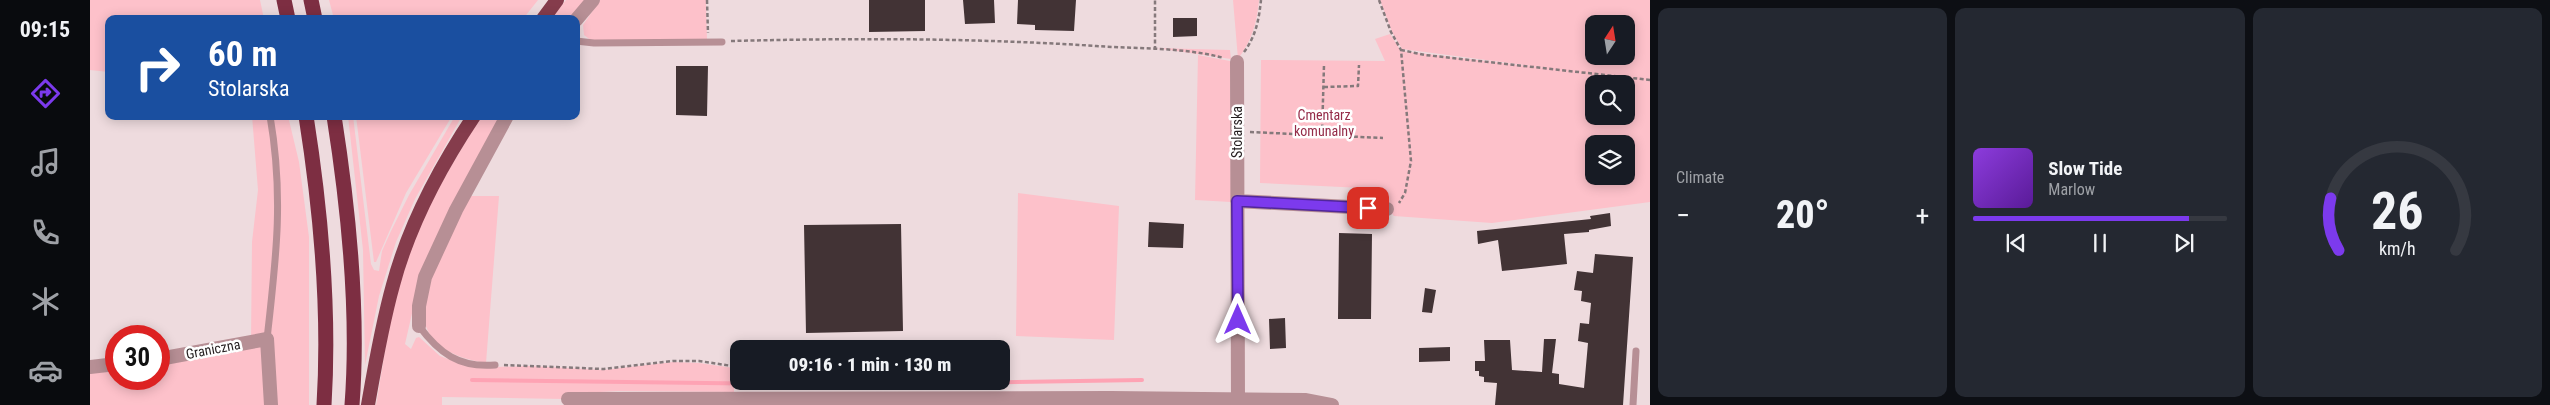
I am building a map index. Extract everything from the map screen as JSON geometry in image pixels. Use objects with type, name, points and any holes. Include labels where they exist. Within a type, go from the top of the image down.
[{"type":"highway","points":[[284,0],[287,15]]},
{"type":"highway","points":[[311,0],[314,15]]},
{"type":"highway","points":[[546,15],[558,0]]},
{"type":"highway","points":[[307,120],[315,174],[321,251],[325,327],[324,405]]},
{"type":"highway","points":[[335,120],[344,190],[351,279],[352,405]]},
{"type":"highway","points":[[368,405],[393,284],[411,231],[437,178],[472,120]]},
{"type":"street","points":[[580,15],[593,0]]},
{"type":"street","name":"Stolarska","points":[[1237,62],[1238,400]]},
{"type":"street","points":[[419,326],[419,306],[425,277],[456,210],[505,120]]},
{"type":"street","points":[[1237,201],[1387,209]]},
{"type":"street","points":[[267,339],[271,405]]},
{"type":"street","name":"Graniczna","points":[[170,357],[267,339]]},
{"type":"street","points":[[90,367],[105,365]]},
{"type":"street","points":[[568,399],[1220,402],[1238,400],[1306,400],[1332,405]]},
{"type":"lane","points":[[580,41],[594,43],[722,42]]},
{"type":"lane","points":[[267,339],[278,239],[279,190],[270,120]]},
{"type":"lane","points":[[419,326],[434,347],[456,360],[480,366],[495,365]]},
{"type":"lane","points":[[1633,405],[1636,351]]},
{"type":"path","points":[[707,0],[708,42]]},
{"type":"path","points":[[1155,0],[1155,50]]},
{"type":"path","points":[[722,42],[840,38],[1026,42],[1155,50],[1215,56],[1237,62],[1251,42],[1259,21],[1261,0]]},
{"type":"path","points":[[1378,0],[1391,32],[1401,50],[1410,169],[1403,198],[1387,209]]},
{"type":"path","points":[[1401,50],[1425,55],[1650,80]]},
{"type":"path","points":[[1322,135],[1324,64]]},
{"type":"path","points":[[1324,87],[1358,86],[1358,65]]},
{"type":"path","points":[[1237,131],[1383,138]]},
{"type":"path","points":[[495,365],[525,364],[604,369],[673,361],[699,361],[730,366]]},
{"type":"green space","points":[[90,0],[260,0],[263,15],[105,15],[105,72],[90,70]]},
{"type":"green space","points":[[329,0],[538,0],[526,15],[333,15]]},
{"type":"green space","points":[[566,0],[586,0],[574,15],[554,15]]},
{"type":"green space","points":[[600,0],[706,0],[707,40],[592,41],[584,35],[583,25]]},
{"type":"green space","points":[[1233,0],[1259,0],[1253,31],[1238,59]]},
{"type":"green space","name":"Cmentarz komunalny","points":[[1380,0],[1650,0],[1650,202],[1492,223],[1394,216],[1382,202],[1382,189],[1260,183],[1261,60],[1385,61],[1375,39],[1390,34],[1401,51],[1546,68],[1402,49],[1392,32]]},
{"type":"green space","points":[[1156,48],[1230,50],[1231,59]]},
{"type":"green space","points":[[1198,55],[1230,61],[1231,202],[1195,200]]},
{"type":"green space","points":[[252,120],[289,120],[299,162],[309,237],[309,405],[90,405],[90,367],[105,365],[105,390],[170,390],[170,357],[251,342],[252,242],[258,190]]},
{"type":"green space","points":[[348,120],[353,120],[371,264],[374,270],[379,271],[382,251],[409,195],[453,120],[460,120],[415,199],[396,242],[379,296],[365,365],[363,250]]},
{"type":"green space","points":[[356,120],[450,120],[406,193],[376,262],[374,262]]},
{"type":"green space","points":[[479,120],[500,120],[419,283],[405,344],[411,349],[416,338],[419,337],[440,356],[456,362],[496,367],[529,366],[603,370],[673,362],[699,363],[730,367],[730,382],[470,380],[730,384],[730,390],[734,390],[734,392],[618,391],[564,394],[564,399],[442,397],[442,405],[376,405],[397,288],[412,243],[433,199]]},
{"type":"green space","points":[[1018,193],[1119,206],[1114,340],[1016,336]]},
{"type":"green space","points":[[466,196],[499,196],[486,363],[453,353],[433,338],[424,319],[424,296],[430,271]]},
{"type":"building","points":[[869,0],[925,0],[925,31],[869,32]]},
{"type":"building","points":[[963,0],[994,0],[995,23],[965,24]]},
{"type":"building","points":[[1018,0],[1076,0],[1074,31],[1035,30],[1035,25],[1017,24]]},
{"type":"building","points":[[1173,18],[1197,18],[1197,36],[1173,37]]},
{"type":"building","points":[[676,66],[708,66],[707,116],[676,115]]},
{"type":"building","points":[[1610,213],[1611,226],[1589,230],[1589,232],[1564,234],[1567,264],[1502,271],[1498,240],[1478,244],[1477,231],[1591,219],[1590,216]]},
{"type":"building","points":[[1149,222],[1184,224],[1183,248],[1148,247]]},
{"type":"building","points":[[901,224],[903,331],[806,333],[804,225]]},
{"type":"building","points":[[1339,233],[1372,234],[1371,319],[1338,319]]},
{"type":"building","points":[[1595,254],[1633,257],[1623,405],[1495,405],[1497,383],[1484,382],[1484,377],[1479,376],[1479,371],[1475,371],[1475,361],[1485,361],[1484,340],[1510,340],[1512,370],[1542,372],[1544,339],[1556,339],[1552,373],[1559,374],[1559,384],[1584,388],[1588,343],[1578,341],[1580,323],[1589,324],[1591,303],[1581,301],[1582,291],[1574,290],[1577,271],[1593,273]]},
{"type":"building","points":[[1425,288],[1436,290],[1432,313],[1422,312]]},
{"type":"building","points":[[1285,318],[1286,348],[1270,349],[1269,319]]},
{"type":"building","points":[[1450,347],[1450,361],[1419,362],[1419,348]]},
{"type":"waterway","points":[[472,380],[730,383]]},
{"type":"waterway","points":[[1010,382],[1142,380]]},
{"type":"route","points":[[1238,320],[1237,201],[1368,208]]}]
